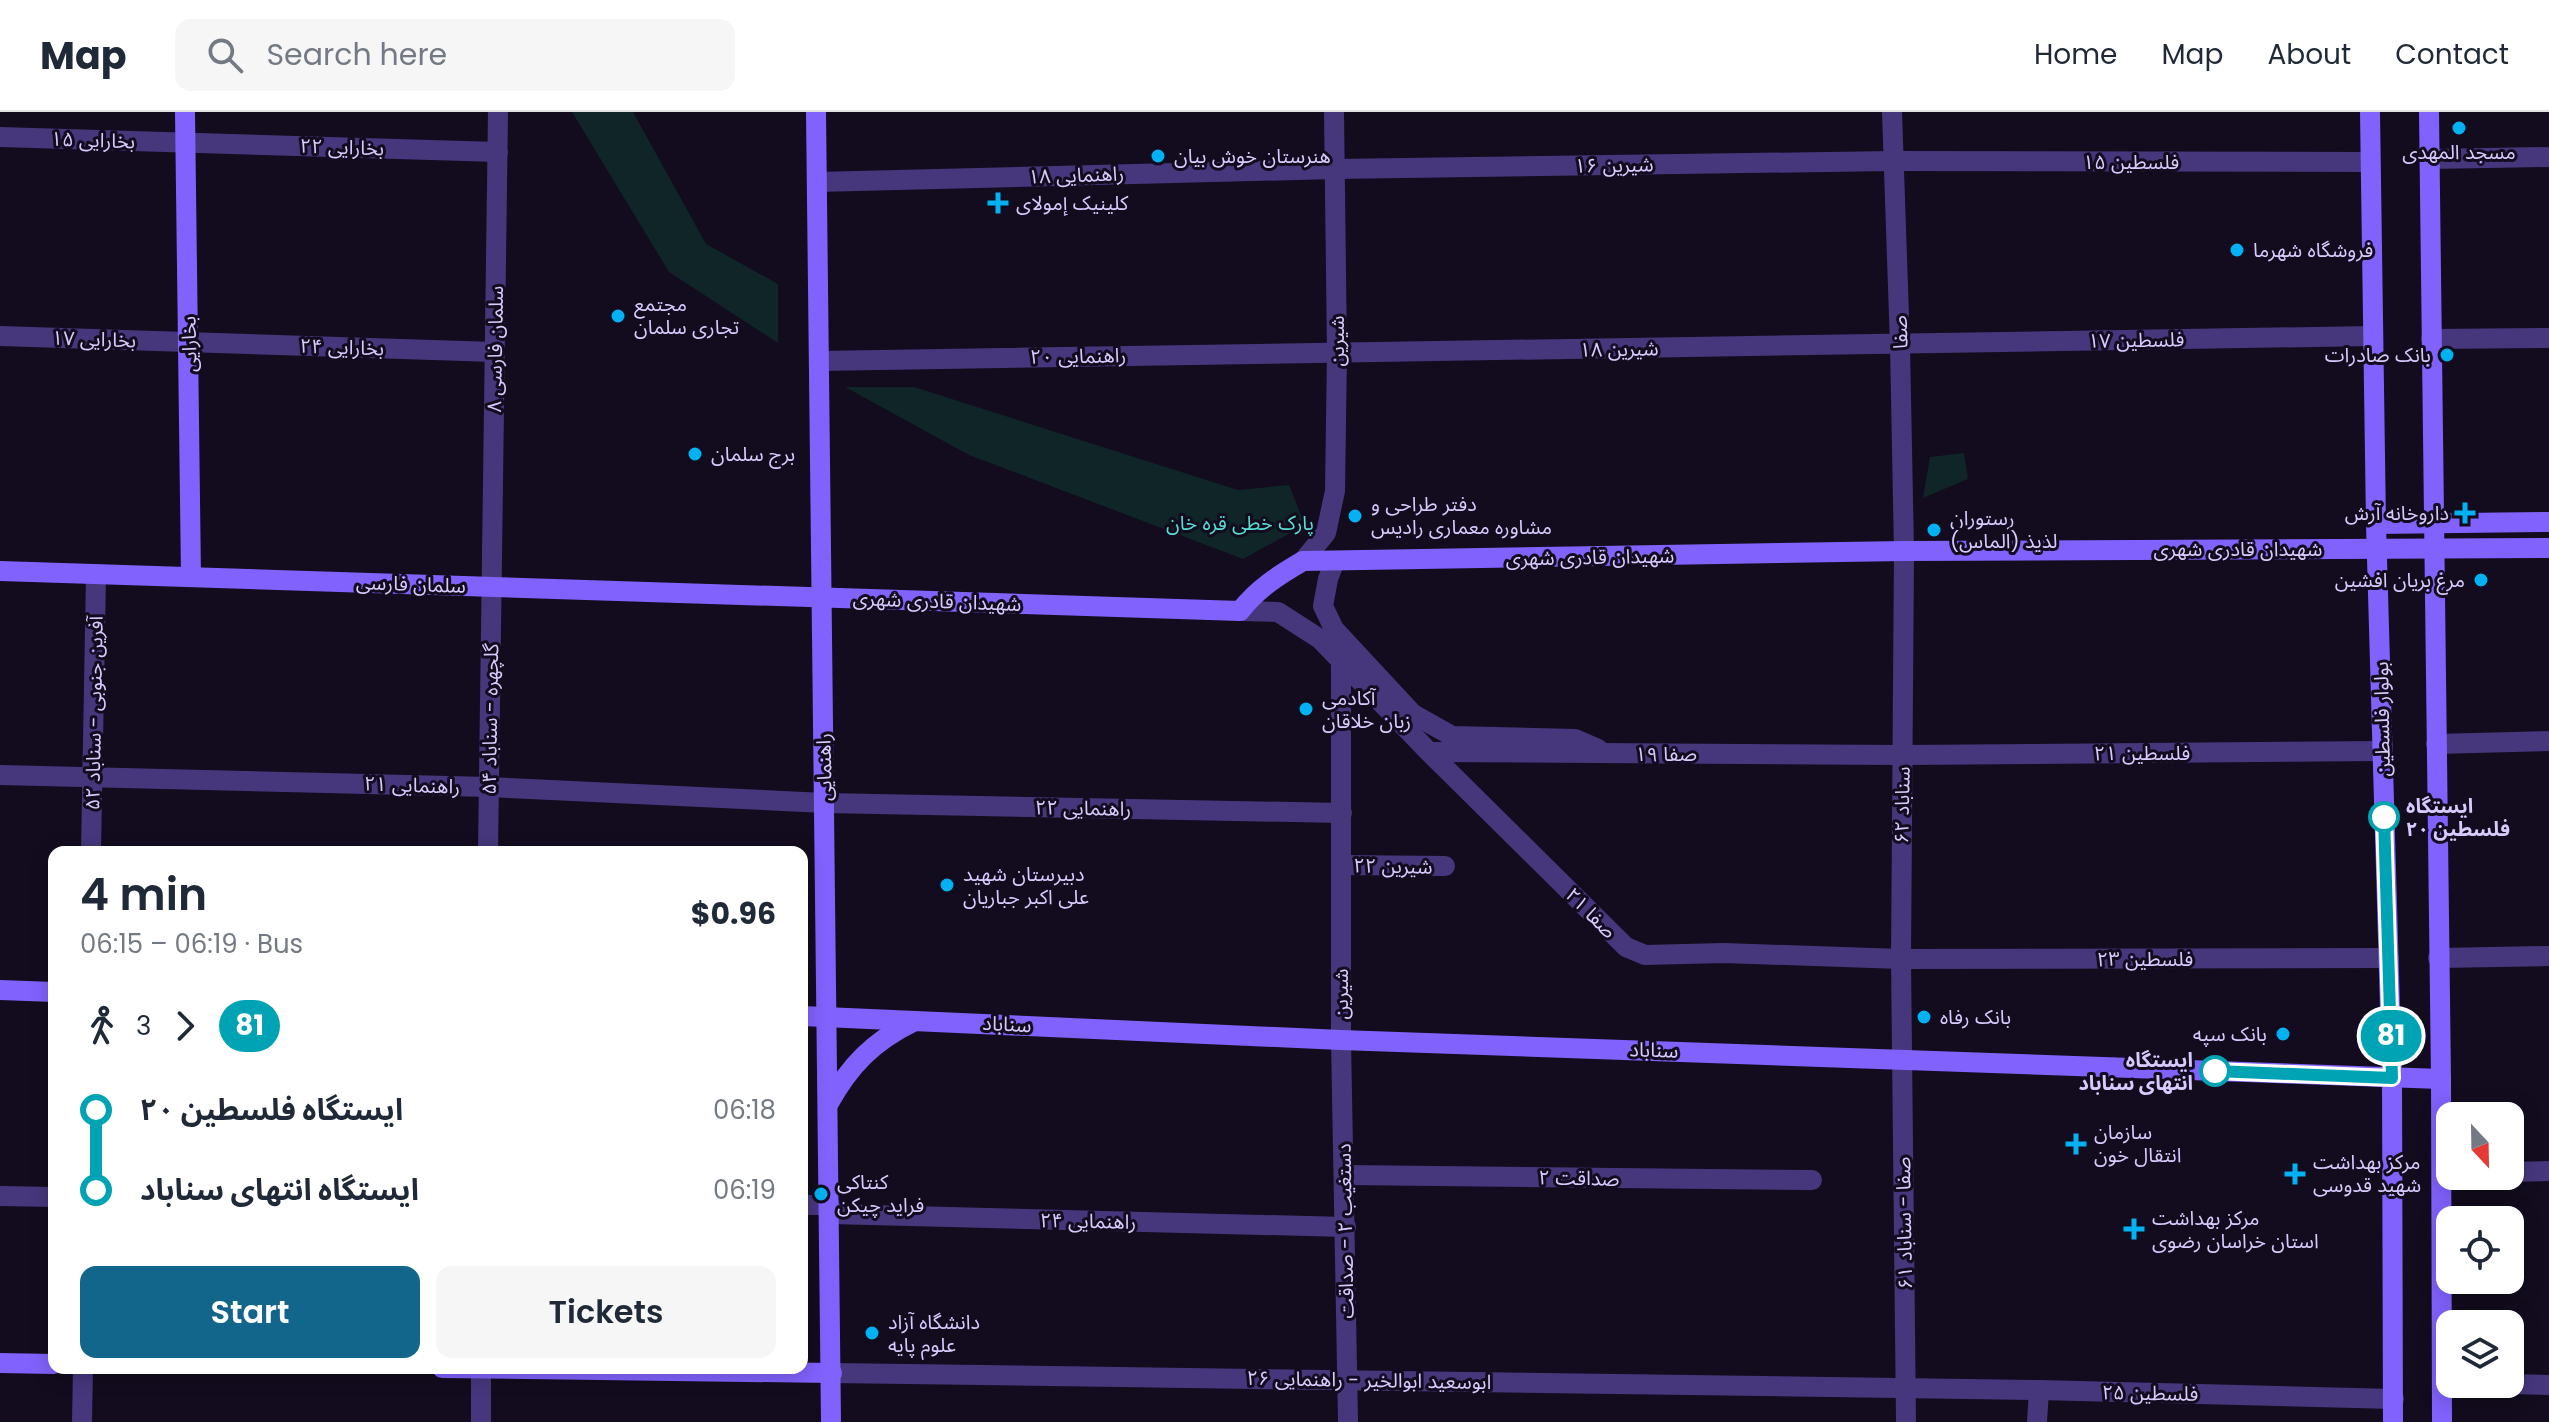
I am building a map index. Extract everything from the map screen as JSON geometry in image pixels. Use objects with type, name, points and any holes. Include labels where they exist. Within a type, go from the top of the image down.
[{"type":"main road","name":"بخارایی","points":[[185,112],[191,577]]},
{"type":"main road","name":"راهنمایی","points":[[816,112],[831,1422]]},
{"type":"main road","name":"بولوار فلسطین","points":[[2370,112],[2376,524],[2392,1078],[2393,1422]]},
{"type":"main road","points":[[2429,112],[2445,1310]]},
{"type":"main road","points":[[2376,524],[2549,522]]},
{"type":"main road","name":"شهیدان قادری شهری","points":[[1303,561],[1904,551],[2549,548]]},
{"type":"main road","points":[[1240,611],[1273,578],[1303,561]]},
{"type":"main road","name":"سلمان فارسی","points":[[0,571],[822,597]]},
{"type":"main road","name":"شهیدان قادری شهری","points":[[822,597],[1240,611]]},
{"type":"main road","points":[[0,990],[48,992]]},
{"type":"main road","name":"سناباد","points":[[808,1016],[1341,1040],[2441,1079]]},
{"type":"main road","points":[[829,1103],[844,1076],[864,1053],[889,1033],[917,1020]]},
{"type":"main road","points":[[0,1363],[48,1364]]},
{"type":"main road","points":[[808,1373],[832,1373]]},
{"type":"main road","points":[[2442,1422],[2444,1398]]},
{"type":"street","name":"سلمان فارسی ۸","points":[[492,587],[498,112]]},
{"type":"street","name":"شیرین","points":[[1303,561],[1326,533],[1335,491],[1334,112]]},
{"type":"street","name":"صفا","points":[[1892,112],[1904,551]]},
{"type":"street","name":"بخارایی ۱۵","points":[[0,137],[186,143]]},
{"type":"street","name":"بخارایی ۲۲","points":[[186,143],[498,152]]},
{"type":"street","points":[[2430,159],[2549,157]]},
{"type":"street","name":"شیرین ۱۶","points":[[1335,169],[1892,161]]},
{"type":"street","name":"فلسطین ۱۵","points":[[1892,161],[2370,162]]},
{"type":"street","name":"راهنمایی ۱۸","points":[[817,182],[1335,169]]},
{"type":"street","name":"بخارایی ۱۷","points":[[0,336],[189,342]]},
{"type":"street","name":"فلسطین ۱۷","points":[[1900,345],[2372,336]]},
{"type":"street","points":[[2431,339],[2549,338]]},
{"type":"street","name":"بخارایی ۲۴","points":[[189,342],[495,352]]},
{"type":"street","name":"شیرین ۱۸","points":[[1337,352],[1900,345]]},
{"type":"street","name":"راهنمایی ۲۰","points":[[819,361],[1337,352]]},
{"type":"street","name":"سناباد ۶۲","points":[[1902,1058],[1904,551]]},
{"type":"street","points":[[1335,561],[1323,606],[1334,629],[1413,714],[1452,736],[1575,739],[1609,754]]},
{"type":"street","name":"آفرین جنوبی - سناباد ۵۲","points":[[91,846],[96,574]]},
{"type":"street","name":"گلچهره - سناباد ۵۴","points":[[488,846],[492,587]]},
{"type":"street","name":"صفا ۲۱","points":[[1240,611],[1278,612],[1320,639],[1626,947],[1645,955],[1724,953],[1901,959]]},
{"type":"street","name":"شیرین","points":[[1341,661],[1341,1040]]},
{"type":"street","points":[[2436,744],[2549,741]]},
{"type":"street","name":"فلسطین ۲۱","points":[[1903,755],[2382,751]]},
{"type":"street","name":"صفا ۱۹","points":[[1429,752],[1903,755]]},
{"type":"street","name":"راهنمایی ۲۱","points":[[0,775],[489,787],[825,803]]},
{"type":"street","name":"راهنمایی ۲۲","points":[[825,803],[1342,813]]},
{"type":"street","name":"شیرین ۲۲","points":[[1341,865],[1445,866]]},
{"type":"street","points":[[2438,958],[2549,956]]},
{"type":"street","name":"فلسطین ۲۳","points":[[1901,959],[2389,958]]},
{"type":"street","name":"دستغیب ۲ - صداقت","points":[[1341,1040],[1348,1422]]},
{"type":"street","name":"صفا - سناباد ۶۱","points":[[1902,1058],[1906,1422]]},
{"type":"street","points":[[2524,1172],[2549,1171]]},
{"type":"street","name":"صداقت ۲","points":[[1345,1175],[1812,1180]]},
{"type":"street","points":[[0,1196],[48,1197]]},
{"type":"street","name":"راهنمایی ۲۴","points":[[808,1206],[1346,1227]]},
{"type":"street","name":"ابوسعید ابوالخیر - راهنمایی ۲۶","points":[[832,1373],[1906,1388]]},
{"type":"street","points":[[82,1422],[83,1374]]},
{"type":"street","points":[[481,1374],[481,1422]]},
{"type":"street","points":[[2524,1384],[2549,1385]]},
{"type":"street","name":"فلسطین ۲۵","points":[[1906,1388],[2394,1399]]},
{"type":"street","points":[[2037,1422],[2039,1390]]},
{"type":"green space","points":[[572,112],[633,112],[706,244],[778,284],[778,343],[669,272]]},
{"type":"green space","name":"پارک خطی قره خان","points":[[845,387],[914,387],[1238,490],[1289,485],[1305,525],[1243,559],[969,455]]},
{"type":"green space","points":[[1964,453],[1968,479],[1923,498],[1930,457]]},
{"type":"bus line","name":"81","points":[[2215,1071],[2392,1078],[2384,817]]},
{"type":"place","name":"مسجد المهدی","points":[[2459,128]]},
{"type":"place","name":"هنرستان خوش بیان","points":[[1158,156]]},
{"type":"place","name":"کلینیک إمولای","points":[[998,203]]},
{"type":"place","name":"فروشگاه شهرما","points":[[2237,250]]},
{"type":"place","name":"مجتمع تجاری سلمان","points":[[618,316]]},
{"type":"place","name":"بانک صادرات","points":[[2447,355]]},
{"type":"place","name":"برج سلمان","points":[[695,454]]},
{"type":"place","name":"داروخانه آرش","points":[[2465,513]]},
{"type":"place","name":"دفتر طراحی و مشاوره معماری رادیس","points":[[1355,516]]},
{"type":"place","name":"رستوران لذیذ (الماس)","points":[[1934,530]]},
{"type":"place","name":"مرغ بریان افشین","points":[[2481,580]]},
{"type":"place","name":"آکادمی زبان خلاقان","points":[[1306,709]]},
{"type":"place","name":"ایستگاه فلسطین ٢۰","points":[[2384,817]]},
{"type":"place","name":"دبیرستان شهید علی اکبر جباریان","points":[[947,885]]},
{"type":"place","name":"بانک رفاه","points":[[1924,1017]]},
{"type":"place","name":"بانک سپه","points":[[2283,1034]]},
{"type":"place","name":"ايستگاه انتهای سناباد","points":[[2215,1071]]},
{"type":"place","name":"سازمان انتقال خون","points":[[2076,1144]]},
{"type":"place","name":"مرکز بهداشت شهید قدوسی","points":[[2295,1174]]},
{"type":"place","name":"کنتاکی فراید چیکن","points":[[821,1194]]},
{"type":"place","name":"مرکز بهداشت استان خراسان رضوی","points":[[2134,1229]]},
{"type":"place","name":"دانشگاه آزاد علوم پایه","points":[[872,1333]]}]
